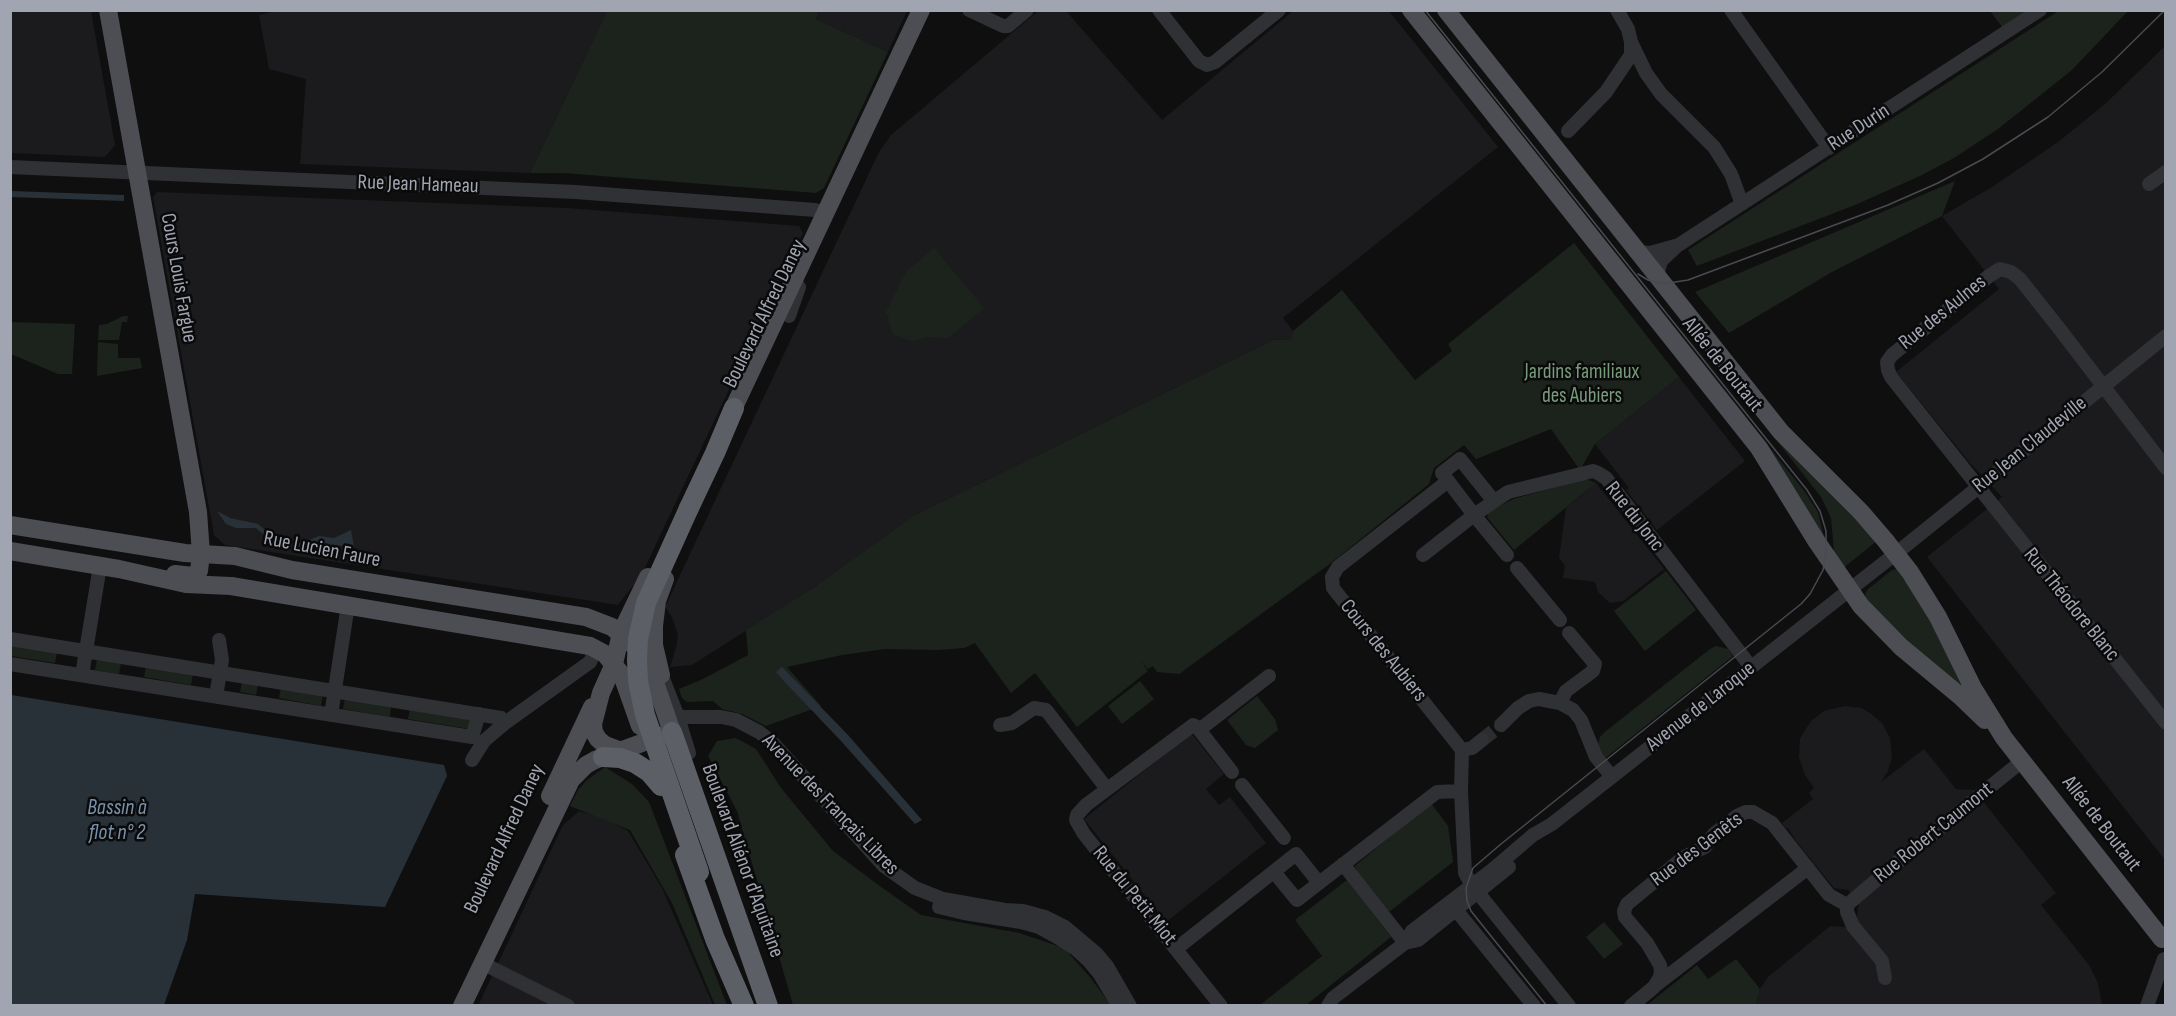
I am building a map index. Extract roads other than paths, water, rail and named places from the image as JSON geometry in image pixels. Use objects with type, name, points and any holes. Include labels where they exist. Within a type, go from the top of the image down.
[{"type":"highway","points":[[734,408],[716,453],[646,603],[638,639],[637,660],[638,681],[645,715],[744,1005]]},
{"type":"highway","name":"Boulevard Aliénor d'Aquitaine","points":[[674,723],[719,865],[768,1005]]},
{"type":"highway","points":[[646,741],[715,939],[744,1005]]},
{"type":"highway","points":[[612,754],[635,763],[649,772],[661,786]]},
{"type":"main road","name":"Cours Louis Fargue","points":[[108,10],[198,512],[201,554]]},
{"type":"main road","name":"Boulevard Alfred Daney","points":[[462,1005],[565,790],[577,772],[586,765],[646,741],[674,723],[654,641],[655,613],[667,573],[831,229],[832,209],[921,10]]},
{"type":"main road","name":"Boulevard Alfred Daney","points":[[453,1005],[579,734],[601,693],[614,664],[621,633],[635,603],[930,10]]},
{"type":"main road","name":"Allée de Boutaut","points":[[1411,10],[1759,448],[1817,542],[1861,606],[1901,647],[1960,696],[2004,738]]},
{"type":"main road","name":"Allée de Boutaut","points":[[1446,10],[1781,432],[1861,512],[1910,572],[1938,617],[1969,680],[2004,738],[2164,938]]},
{"type":"main road","name":"Rue Lucien Faure","points":[[10,525],[180,552],[248,558],[292,570],[594,619],[621,633],[645,658],[674,723]]},
{"type":"main road","points":[[10,551],[129,571],[186,584],[231,586],[581,644],[596,649],[614,664],[627,686],[646,741]]},
{"type":"main road","points":[[129,571],[148,570],[193,576],[199,571],[201,554]]},
{"type":"main road","points":[[614,664],[635,667],[645,676],[674,723]]},
{"type":"main road","points":[[601,693],[593,724],[594,732],[612,754]]},
{"type":"street","points":[[969,10],[1003,26],[1008,26],[1027,10]]},
{"type":"street","points":[[1159,10],[1199,61],[1207,65],[1215,62],[1279,10]]},
{"type":"street","points":[[1617,10],[1628,29],[1631,42],[1646,73],[1661,94],[1713,147],[1731,174],[1742,204]]},
{"type":"street","points":[[1731,10],[1829,148]]},
{"type":"street","name":"Rue Durin","points":[[1657,276],[1661,261],[1677,246],[2040,10]]},
{"type":"street","points":[[1568,131],[1606,92],[1628,63],[1631,55],[1631,42]]},
{"type":"street","name":"Rue Jean Hameau","points":[[10,168],[575,192],[815,210],[832,209]]},
{"type":"street","points":[[2149,184],[2166,172]]},
{"type":"street","name":"Rue Durin","points":[[1638,252],[1654,252],[1677,246]]},
{"type":"street","name":"Rue des Aulnes","points":[[1978,487],[1891,377],[1887,362],[1892,355],[2000,269],[2011,272],[2020,279],[2166,468]]},
{"type":"street","name":"Rue Jean Claudeville","points":[[1850,590],[2166,336]]},
{"type":"street","points":[[1493,500],[1461,459],[1442,473],[1507,555]]},
{"type":"street","name":"Rue du Jonc","points":[[1423,555],[1493,500],[1508,492],[1593,471],[1599,473],[1606,478],[1751,667]]},
{"type":"street","name":"Cours des Aubiers","points":[[1448,481],[1338,567],[1332,577],[1333,588],[1462,750]]},
{"type":"street","name":"Rue Théodore Blanc","points":[[1978,487],[2166,723]]},
{"type":"street","points":[[82,675],[100,566]]},
{"type":"street","points":[[1517,568],[1560,621]]},
{"type":"street","name":"Avenue de Laroque","points":[[1328,1005],[1333,998],[1405,944],[1418,940],[1533,835],[1552,824],[1850,590]]},
{"type":"street","points":[[594,619],[619,616],[635,603]]},
{"type":"street","points":[[331,715],[348,605]]},
{"type":"street","points":[[1560,704],[1566,691],[1593,671],[1595,664],[1569,633]]},
{"type":"street","points":[[10,639],[479,714],[501,718],[505,723]]},
{"type":"street","points":[[216,696],[222,660],[219,640]]},
{"type":"street","points":[[472,760],[484,741],[505,723],[590,663],[596,649]]},
{"type":"street","points":[[128,682],[132,659]]},
{"type":"street","points":[[10,664],[472,737],[479,714]]},
{"type":"street","points":[[1232,772],[1199,730],[1269,676]]},
{"type":"street","points":[[266,704],[270,681]]},
{"type":"street","points":[[1501,725],[1518,708],[1529,701],[1539,699],[1573,710],[1581,720],[1591,747],[1612,777]]},
{"type":"street","points":[[398,726],[402,702]]},
{"type":"street","points":[[1000,725],[1012,723],[1034,708],[1046,710],[1107,789]]},
{"type":"street","name":"Avenue des Français Libres","points":[[674,723],[729,719],[736,720],[759,732],[772,742],[884,866],[915,888],[943,899],[1023,911],[1045,917],[1065,927],[1096,952],[1130,1005]]},
{"type":"street","name":"Avenue des Français Libres","points":[[674,723],[733,728],[754,738],[863,858],[890,882],[910,895],[939,907],[1039,927],[1059,938],[1088,960],[1100,973],[1119,1005]]},
{"type":"street","name":"Rue du Petit Miot","points":[[1199,730],[1193,725],[1188,727],[1081,810],[1076,820],[1078,826],[1221,1005]]},
{"type":"street","points":[[1482,740],[1472,748],[1462,750],[1461,791],[1465,873],[1474,888],[1569,1005]]},
{"type":"street","name":"Rue Robert Caumont","points":[[1847,905],[2022,761]]},
{"type":"street","points":[[1242,784],[1284,838]]},
{"type":"street","points":[[1274,872],[1298,900],[1437,792],[1461,791]]},
{"type":"street","name":"Rue des Genêts","points":[[1654,987],[1660,977],[1660,965],[1647,943],[1625,917],[1624,910],[1627,904],[1683,857],[1705,847],[1715,832],[1746,812],[1753,812],[1772,823],[1829,895],[1847,905]]},
{"type":"street","points":[[1176,949],[1274,872],[1295,852],[1319,883]]},
{"type":"street","points":[[1343,864],[1405,944]]},
{"type":"street","points":[[1631,1005],[1808,868]]},
{"type":"street","points":[[1457,903],[1534,1005]]},
{"type":"street","points":[[1847,905],[1846,912],[1853,926],[1882,961],[1885,978]]},
{"type":"street","points":[[2147,1005],[2165,960],[2157,951],[2158,944],[2164,938]]},
{"type":"street","points":[[482,963],[568,1005]]},
{"type":"street","name":"Avenue de Laroque","points":[[1338,1005],[1354,983]]},
{"type":"water","points":[[11,191],[124,195],[124,201],[11,197]]},
{"type":"water","points":[[217,511],[230,518],[258,524],[274,537],[291,543],[302,543],[319,536],[334,538],[351,530],[354,547],[334,545],[301,549],[290,547],[271,541],[256,528],[236,528],[226,524]]},
{"type":"water","points":[[782,667],[848,735],[922,820],[915,824],[782,679],[776,672]]},
{"type":"water","name":"Bassin à flot n° 2","points":[[11,695],[444,765],[447,776],[385,907],[195,894],[187,940],[164,1005],[11,1005]]},
{"type":"tunnel","points":[[1482,740],[1501,725]]},
{"type":"tram line","points":[[1425,10],[1807,490],[1820,511],[1826,531],[1826,555],[1823,570],[1810,594],[1801,604],[1473,868],[1466,888],[1471,911],[1547,1006]]},
{"type":"tram line","points":[[1638,274],[1648,280],[1663,284],[1688,280],[1888,205],[1938,183],[1983,159],[2048,117],[2102,72],[2165,10]]},
{"type":"park label","name":"Jardins familiaux des Aubiers","points":[[1582,385]]}]
